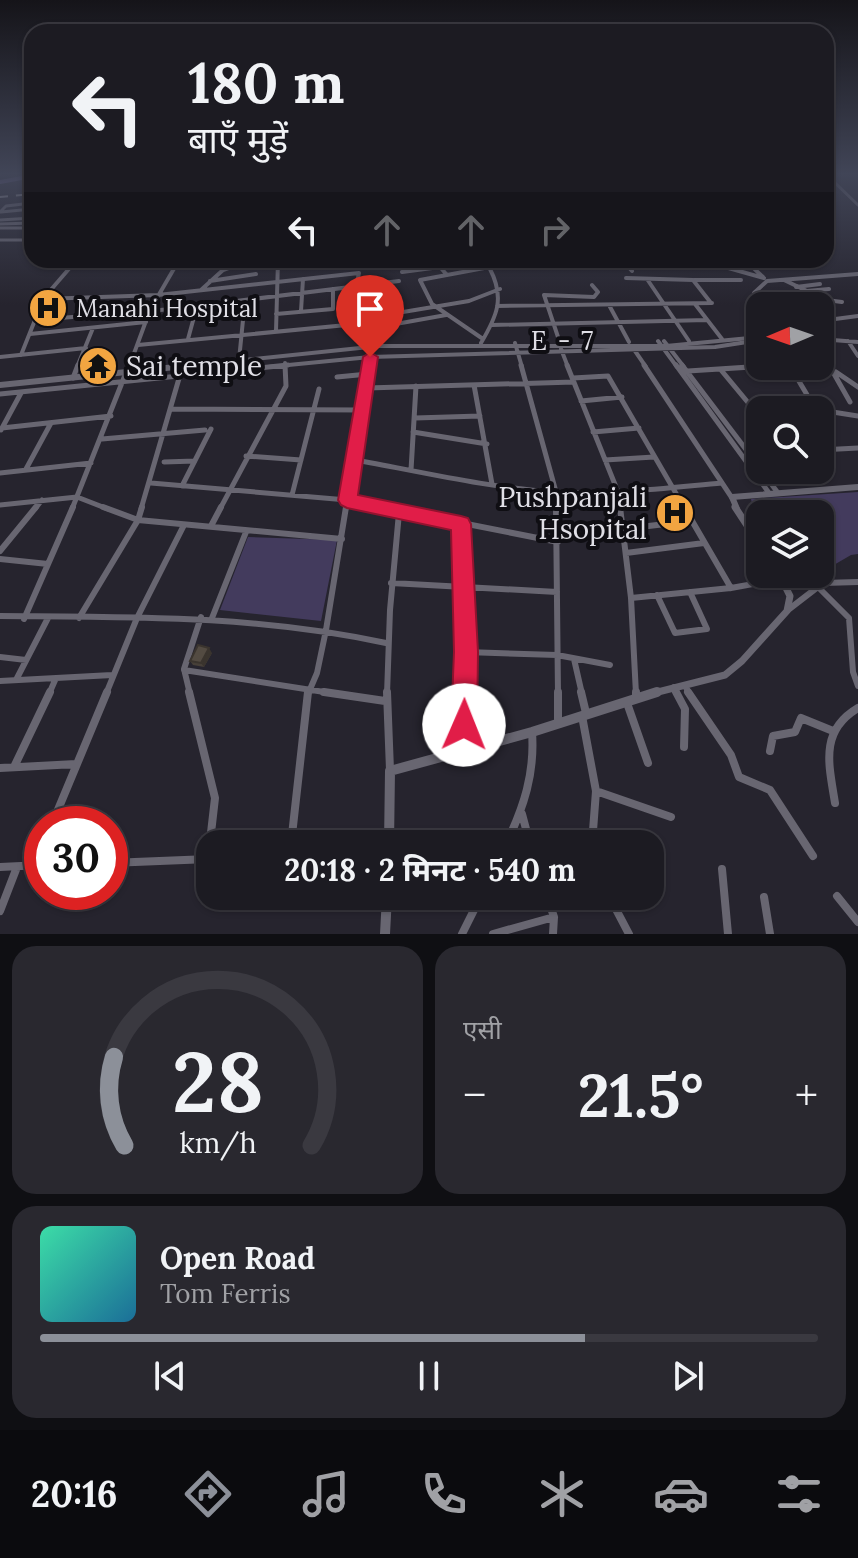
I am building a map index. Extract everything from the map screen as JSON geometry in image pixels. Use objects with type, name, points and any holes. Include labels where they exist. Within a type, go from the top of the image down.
[{"type":"street","points":[[0,226],[24,224]]},
{"type":"street","points":[[0,242],[24,240]]},
{"type":"street","points":[[21,355],[35,320],[36,307],[70,268]]},
{"type":"street","points":[[24,619],[102,439],[150,310],[174,268]]},
{"type":"street","points":[[200,290],[228,268]]},
{"type":"street","points":[[237,276],[242,268]]},
{"type":"street","points":[[276,331],[278,268]]},
{"type":"street","points":[[402,272],[432,268]]},
{"type":"street","points":[[441,268],[447,275]]},
{"type":"street","points":[[482,341],[434,306],[420,280],[494,268]]},
{"type":"street","points":[[629,268],[632,271]]},
{"type":"street","points":[[728,268],[766,279],[783,280],[858,274]]},
{"type":"street","points":[[754,268],[766,279]]},
{"type":"street","points":[[482,341],[502,298],[490,269]]},
{"type":"street","points":[[43,299],[158,295],[359,273],[356,287]]},
{"type":"street","points":[[209,281],[256,274]]},
{"type":"street","points":[[314,278],[319,291]]},
{"type":"street","points":[[626,278],[741,280]]},
{"type":"street","points":[[646,278],[689,341]]},
{"type":"street","points":[[301,311],[303,279]]},
{"type":"street","points":[[754,292],[766,279]]},
{"type":"street","points":[[497,306],[712,303],[693,280]]},
{"type":"street","points":[[783,280],[807,291],[829,289]]},
{"type":"street","points":[[35,320],[197,306],[399,281]]},
{"type":"street","points":[[378,284],[391,313]]},
{"type":"street","points":[[795,287],[820,284]]},
{"type":"street","points":[[592,285],[598,292],[597,296],[544,295],[581,401],[618,492],[631,598],[632,702],[648,763]]},
{"type":"street","points":[[276,314],[333,309],[333,289]]},
{"type":"street","points":[[446,315],[377,327],[373,316],[469,301],[500,289]]},
{"type":"street","points":[[239,360],[245,300]]},
{"type":"street","points":[[834,301],[842,302]]},
{"type":"street","points":[[695,304],[722,339]]},
{"type":"street","points":[[609,305],[632,346],[746,522]]},
{"type":"street","points":[[188,339],[197,306]]},
{"type":"street","points":[[834,321],[858,318]]},
{"type":"street","points":[[492,325],[707,320]]},
{"type":"street","points":[[30,334],[146,322]]},
{"type":"street","points":[[138,345],[360,324],[379,346]]},
{"type":"street","points":[[73,378],[94,327]]},
{"type":"street","points":[[664,345],[746,337]]},
{"type":"street","points":[[0,394],[285,363],[516,348],[719,343],[746,338]]},
{"type":"street","points":[[834,340],[858,342]]},
{"type":"street","points":[[0,385],[379,346],[482,341],[516,348]]},
{"type":"street","points":[[848,341],[858,356]]},
{"type":"street","points":[[664,345],[746,450]]},
{"type":"street","points":[[664,345],[769,493]]},
{"type":"street","points":[[0,357],[86,348]]},
{"type":"street","points":[[516,348],[556,492],[558,724]]},
{"type":"street","points":[[211,526],[286,386],[285,355]]},
{"type":"street","points":[[293,830],[308,691],[317,673],[326,630],[356,460],[370,357]]},
{"type":"street","points":[[687,371],[746,368]]},
{"type":"street","points":[[604,370],[731,588]]},
{"type":"street","points":[[721,370],[746,400]]},
{"type":"street","points":[[834,371],[858,387]]},
{"type":"street","points":[[834,372],[850,402]]},
{"type":"street","points":[[337,377],[368,374]]},
{"type":"street","points":[[79,619],[138,520],[180,375]]},
{"type":"street","points":[[367,388],[525,384],[608,376]]},
{"type":"street","points":[[474,385],[492,484]]},
{"type":"street","points":[[411,470],[416,386]]},
{"type":"street","points":[[292,495],[319,389]]},
{"type":"street","points":[[1,429],[22,392]]},
{"type":"street","points":[[581,401],[622,397]]},
{"type":"street","points":[[172,409],[363,410]]},
{"type":"street","points":[[834,411],[858,416]]},
{"type":"street","points":[[1,429],[111,416]]},
{"type":"street","points":[[415,418],[480,416]]},
{"type":"street","points":[[25,470],[51,423]]},
{"type":"street","points":[[593,432],[639,428]]},
{"type":"street","points":[[102,439],[208,430],[182,486]]},
{"type":"street","points":[[413,432],[487,444]]},
{"type":"street","points":[[834,449],[858,448]]},
{"type":"street","points":[[246,456],[301,460]]},
{"type":"street","points":[[605,460],[654,457]]},
{"type":"street","points":[[356,460],[556,492],[618,492],[722,483]]},
{"type":"street","points":[[164,462],[195,461]]},
{"type":"street","points":[[0,473],[92,463]]},
{"type":"street","points":[[151,483],[347,500],[399,513],[558,542]]},
{"type":"street","points":[[772,484],[778,493]]},
{"type":"street","points":[[732,498],[858,487]]},
{"type":"street","points":[[0,505],[77,497],[138,520],[342,539]]},
{"type":"street","points":[[0,551],[42,500]]},
{"type":"street","points":[[389,830],[386,643],[399,513]]},
{"type":"street","points":[[623,529],[691,521]]},
{"type":"street","points":[[461,524],[466,652],[463,749]]},
{"type":"street","points":[[59,806],[137,618],[184,525]]},
{"type":"street","points":[[212,618],[246,532]]},
{"type":"street","points":[[626,553],[704,543]]},
{"type":"street","points":[[0,559],[48,564]]},
{"type":"street","points":[[834,583],[858,582]]},
{"type":"street","points":[[391,583],[557,592]]},
{"type":"street","points":[[631,598],[746,585]]},
{"type":"street","points":[[786,588],[790,596],[787,611]]},
{"type":"street","points":[[390,771],[532,732],[731,671],[787,611],[819,588],[849,618],[853,672],[858,686]]},
{"type":"street","points":[[657,595],[674,632],[707,629],[690,592]]},
{"type":"street","points":[[0,616],[24,619],[201,617],[326,630],[386,643]]},
{"type":"street","points":[[201,617],[184,669],[215,798],[212,830]]},
{"type":"street","points":[[16,680],[48,618]]},
{"type":"street","points":[[466,652],[557,655],[610,665]]},
{"type":"street","points":[[0,657],[26,660]]},
{"type":"street","points":[[574,659],[596,791],[593,830]]},
{"type":"street","points":[[184,669],[385,701]]},
{"type":"street","points":[[0,681],[112,675]]},
{"type":"street","points":[[14,767],[56,678]]},
{"type":"street","points":[[685,684],[694,703],[731,755],[739,777],[770,790],[813,856]]},
{"type":"street","points":[[674,686],[685,709],[684,747]]},
{"type":"street","points":[[835,803],[830,768],[833,731],[839,721],[858,708]]},
{"type":"street","points":[[770,751],[773,736],[795,732],[801,718],[833,731]]},
{"type":"street","points":[[513,830],[522,813],[533,772],[532,732]]},
{"type":"street","points":[[0,768],[76,764]]},
{"type":"street","points":[[596,791],[671,817]]},
{"type":"street","points":[[522,813],[526,830]]},
{"type":"street","points":[[128,862],[196,860]]},
{"type":"street","points":[[0,867],[24,867]]},
{"type":"street","points":[[0,911],[17,867]]},
{"type":"street","points":[[722,869],[728,934]]},
{"type":"street","points":[[837,896],[858,922]]},
{"type":"street","points":[[764,897],[770,934]]},
{"type":"street","points":[[385,934],[386,910]]},
{"type":"street","points":[[462,934],[474,910]]},
{"type":"street","points":[[552,910],[553,934]]},
{"type":"street","points":[[616,910],[629,934]]},
{"type":"street","points":[[493,934],[554,917]]},
{"type":"shaded area","points":[[858,492],[858,554],[834,565],[834,500],[751,499]]},
{"type":"shaded area","points":[[248,537],[337,540],[321,621],[220,610]]},
{"type":"building","points":[[198,645],[209,648],[201,663],[190,661]]},
{"type":"place","name":"Manahi Hospital","points":[[48,308]]},
{"type":"place","name":"Sai temple","points":[[98,366]]},
{"type":"place","name":"Pushpanjali Hsopital","points":[[675,513]]},
{"type":"district","name":"E - 7","points":[[563,340]]},
{"type":"route","points":[[370,357],[356,460],[347,500],[461,524],[466,652],[464,725]]}]
